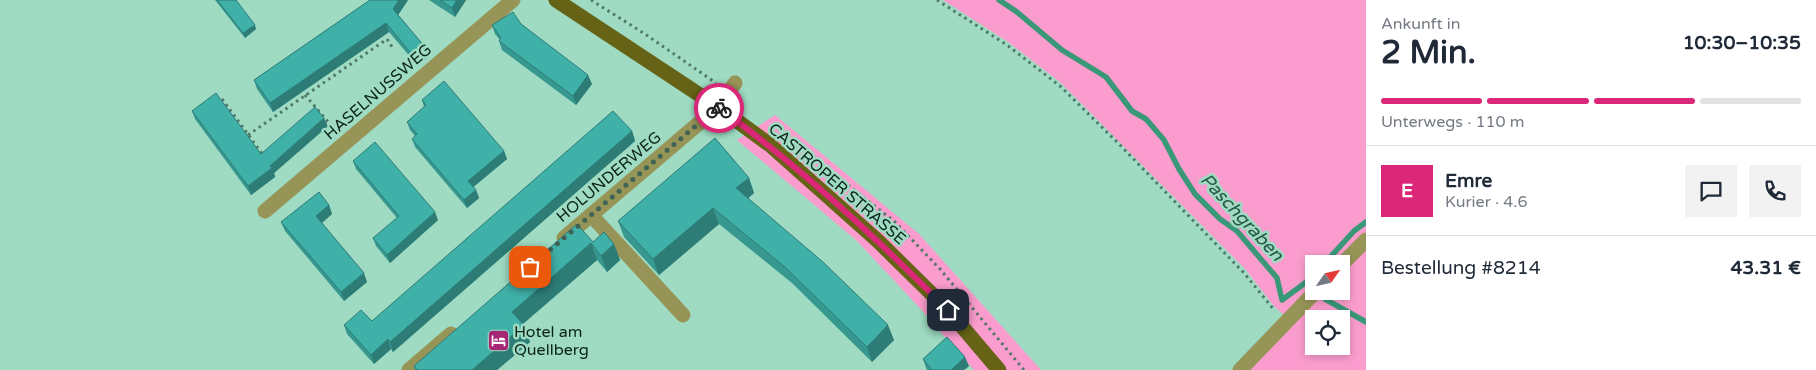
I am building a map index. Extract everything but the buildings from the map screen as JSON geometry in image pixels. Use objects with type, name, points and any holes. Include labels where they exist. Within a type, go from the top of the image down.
[{"type":"main road","name":"CASTROPER STRASSE","points":[[556,0],[718,107],[770,145],[878,241],[948,310],[998,370]]},
{"type":"street","name":"HASELNUSSWEG","points":[[265,211],[513,0]]},
{"type":"street","name":"HOLUNDERWEG","points":[[553,248],[718,107],[735,83]]},
{"type":"street","points":[[591,215],[683,315]]},
{"type":"street","points":[[1350,256],[1366,240]]},
{"type":"street","points":[[1240,370],[1307,300]]},
{"type":"street","points":[[409,370],[462,325]]},
{"type":"path","points":[[937,0],[1007,45],[1060,86],[1230,259],[1286,322]]},
{"type":"path","points":[[248,135],[387,39],[392,47]]},
{"type":"path","points":[[305,95],[346,143]]},
{"type":"path","points":[[222,99],[266,159]]},
{"type":"shaded area","points":[[943,0],[1366,0],[1366,236],[1347,255],[1305,255],[1305,297],[1286,317],[1273,305],[1246,270],[1061,83],[1008,42]]},
{"type":"shaded area","points":[[775,115],[919,234],[1041,370],[974,370],[918,306],[856,240],[737,140]]},
{"type":"shaded area","points":[[1366,244],[1366,370],[1242,370],[1310,300],[1350,300],[1350,259]]},
{"type":"waterway","name":"Paschgraben","points":[[999,0],[1017,12],[1062,50],[1106,77],[1132,111],[1146,119],[1164,140],[1195,194],[1220,219],[1237,231],[1277,278],[1282,300],[1305,283]]},
{"type":"waterway","points":[[1332,255],[1354,231],[1366,222]]},
{"type":"waterway","name":"Paschgraben","points":[[1327,300],[1366,322]]},
{"type":"way so far","points":[[530,267],[719,108]]},
{"type":"place","name":"Hotel am Quellberg","points":[[498,341]]},
{"type":"route","points":[[719,108],[770,145],[878,241],[948,310]]}]
